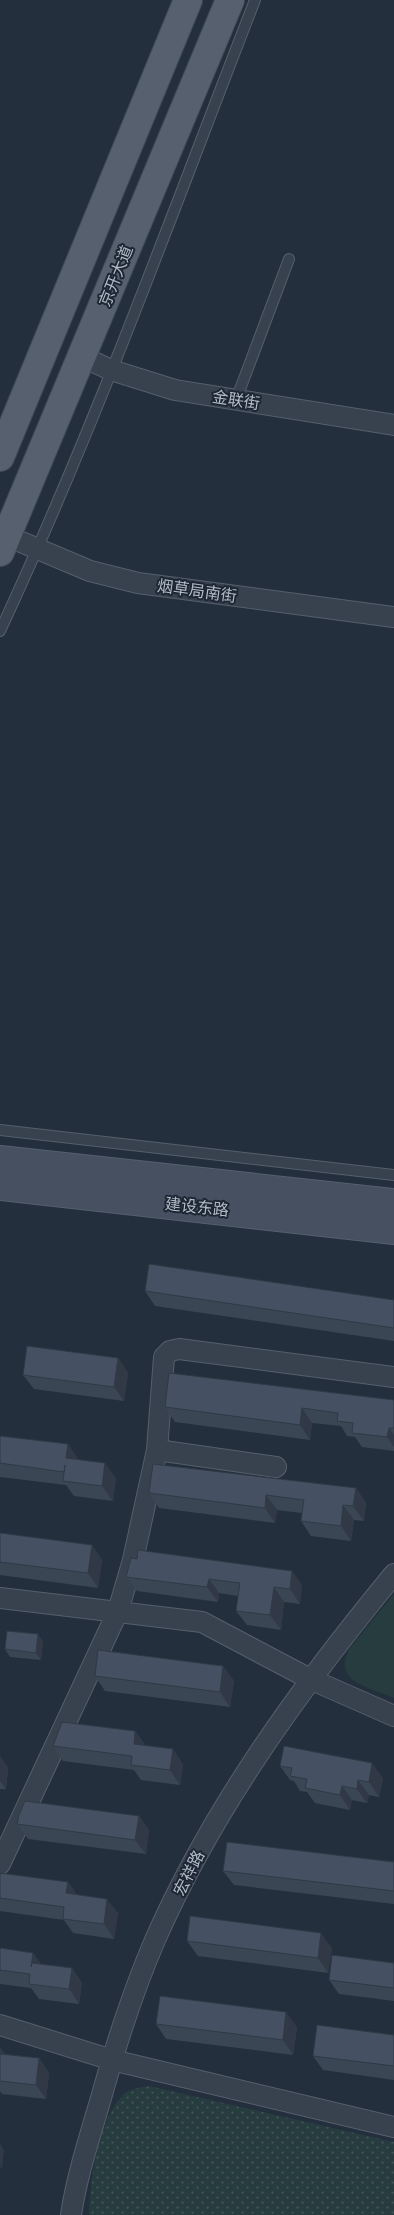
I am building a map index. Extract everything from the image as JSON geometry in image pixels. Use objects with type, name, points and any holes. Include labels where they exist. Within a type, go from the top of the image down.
[{"type":"main road","points":[[0,458],[188,0]]},
{"type":"main road","name":"京开大道","points":[[3,544],[83,357],[230,0]]},
{"type":"main road","name":"建设东路","points":[[0,1160],[394,1203]]},
{"type":"main road","name":"建设东路","points":[[0,1186],[394,1230]]},
{"type":"street","name":"金联街","points":[[83,357],[111,370],[175,390],[394,425]]},
{"type":"street","name":"烟草局南街","points":[[3,544],[38,549],[90,571],[138,583],[394,617]]},
{"type":"street","points":[[0,1864],[118,1611],[133,1560],[157,1450],[164,1357],[170,1351],[179,1349],[394,1377]]},
{"type":"street","points":[[157,1450],[276,1467]]},
{"type":"street","name":"宏祥路","points":[[71,2215],[81,2166],[130,2003],[155,1940],[188,1872],[226,1804],[266,1741],[310,1680],[394,1574]]},
{"type":"street","points":[[0,1598],[202,1622],[310,1680],[394,1716]]},
{"type":"street","points":[[0,2025],[112,2060],[394,2127]]},
{"type":"lane","points":[[0,631],[38,549],[111,370],[256,0]]},
{"type":"lane","points":[[236,400],[289,259]]},
{"type":"lane","points":[[0,1130],[394,1175]]},
{"type":"green space","points":[[394,1594],[394,1698],[356,1682],[345,1669],[345,1659],[350,1648]]},
{"type":"green space","points":[[149,2086],[394,2142],[394,2215],[89,2215],[91,2185],[97,2151],[108,2118],[115,2105],[126,2092]]},
{"type":"building","points":[[149,1264],[394,1300],[394,1328],[145,1291]]},
{"type":"building","points":[[27,1346],[118,1358],[114,1387],[23,1375]]},
{"type":"building","points":[[169,1373],[394,1400],[394,1428],[389,1428],[387,1437],[352,1433],[353,1423],[337,1421],[338,1413],[302,1408],[300,1425],[165,1407]]},
{"type":"building","points":[[0,1436],[68,1444],[66,1458],[105,1463],[102,1486],[63,1481],[65,1465],[64,1472],[0,1463]]},
{"type":"building","points":[[153,1464],[356,1488],[353,1506],[343,1505],[341,1526],[301,1521],[304,1500],[266,1495],[265,1508],[149,1493]]},
{"type":"building","points":[[0,1533],[92,1545],[88,1573],[0,1562]]},
{"type":"building","points":[[138,1550],[292,1571],[290,1589],[274,1587],[270,1615],[236,1611],[240,1583],[209,1579],[207,1587],[126,1577],[131,1558],[137,1559]]},
{"type":"building","points":[[7,1631],[38,1634],[36,1653],[5,1649]]},
{"type":"building","points":[[98,1650],[223,1666],[220,1692],[95,1676]]},
{"type":"building","points":[[62,1722],[135,1731],[134,1744],[173,1749],[170,1770],[131,1765],[132,1756],[53,1746]]},
{"type":"building","points":[[284,1746],[372,1763],[369,1782],[358,1780],[357,1789],[342,1786],[340,1795],[305,1788],[307,1779],[290,1776],[292,1768],[280,1766]]},
{"type":"building","points":[[25,1801],[139,1816],[135,1840],[17,1824]]},
{"type":"building","points":[[227,1842],[394,1862],[394,1891],[223,1871]]},
{"type":"building","points":[[0,1873],[68,1882],[66,1893],[107,1899],[104,1924],[63,1919],[64,1907],[0,1898]]},
{"type":"building","points":[[190,1916],[321,1933],[318,1958],[187,1941]]},
{"type":"building","points":[[0,1948],[33,1953],[31,1967],[32,1963],[72,1968],[69,1989],[29,1984],[30,1974],[0,1970]]},
{"type":"building","points":[[332,1955],[394,1963],[394,1988],[329,1980]]},
{"type":"building","points":[[160,1996],[286,2012],[283,2040],[156,2024]]},
{"type":"building","points":[[317,2025],[394,2035],[394,2066],[313,2056]]},
{"type":"building","points":[[0,2054],[39,2058],[36,2085],[0,2081]]}]
